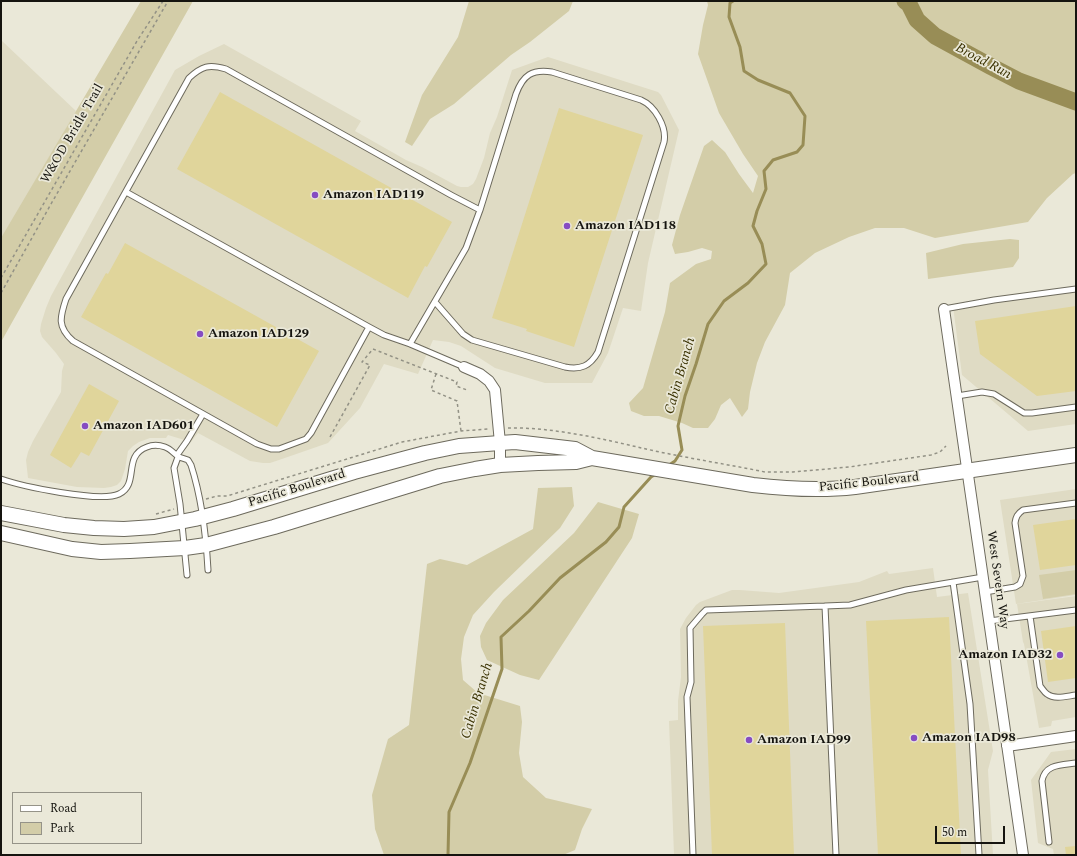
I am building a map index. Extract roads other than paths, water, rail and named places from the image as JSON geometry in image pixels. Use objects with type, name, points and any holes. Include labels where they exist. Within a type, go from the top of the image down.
[{"type":"main road","name":"Pacific Boulevard","points":[[1,513],[64,525],[94,528],[131,529],[154,527],[203,517],[425,452],[459,446],[515,442],[575,449],[592,458],[753,485],[806,489],[842,488],[1076,455]]},
{"type":"main road","name":"Pacific Boulevard","points":[[1,533],[72,549],[101,552],[184,548],[206,545],[274,527],[440,476],[500,466],[576,462],[592,458]]},
{"type":"street","name":"West Severn Way","points":[[944,309],[1023,855]]},
{"type":"street","points":[[464,367],[480,374],[489,381],[495,390],[500,443],[500,466]]},
{"type":"street","points":[[1007,746],[1076,736]]},
{"type":"lane","points":[[369,328],[316,426],[306,439],[279,449],[272,449],[257,444],[73,340],[65,333],[62,327],[61,315],[66,299],[189,78],[198,70],[207,66],[216,66],[226,69],[480,210]]},
{"type":"lane","points":[[410,344],[466,248],[480,210],[519,87],[524,78],[534,72],[552,72],[647,102],[653,108],[664,130],[664,142],[598,352],[589,364],[578,368],[569,367],[472,340],[463,334],[435,302]]},
{"type":"lane","points":[[126,192],[369,328],[464,367]]},
{"type":"lane","points":[[944,309],[994,300],[1076,289]]},
{"type":"lane","points":[[957,396],[982,392],[994,394],[1024,413],[1076,407]]},
{"type":"lane","points":[[187,575],[180,504],[174,468],[177,456],[203,414]]},
{"type":"lane","points":[[1,478],[12,482],[67,493],[112,496],[118,494],[126,488],[130,482],[133,459],[135,455],[141,450],[153,446],[169,448],[177,456],[188,460],[191,465],[201,501],[208,570]]},
{"type":"lane","points":[[985,592],[1015,587],[1020,584],[1023,576],[1015,523],[1015,518],[1018,513],[1022,510],[1076,503]]},
{"type":"lane","points":[[693,855],[687,697],[691,682],[690,628],[706,610],[850,605],[906,590],[983,577]]},
{"type":"lane","points":[[953,582],[970,704],[979,855]]},
{"type":"lane","points":[[825,606],[836,855]]},
{"type":"lane","points":[[989,621],[1076,610]]},
{"type":"lane","points":[[1030,616],[1040,686],[1047,694],[1053,697],[1076,695]]},
{"type":"lane","points":[[1049,842],[1042,781],[1043,775],[1051,767],[1076,763]]},
{"type":"waterway","name":"Cabin Branch","points":[[669,465],[675,461],[682,450],[678,426],[685,396],[708,324],[724,301],[748,283],[766,264],[762,244],[753,226],[766,189],[764,171],[773,160],[797,152],[803,145],[805,116],[790,93],[758,80],[744,71],[740,47],[729,17],[730,3],[733,1]]},
{"type":"waterway","name":"Broad Run","points":[[905,1],[909,4],[917,20],[935,36],[1019,81],[1076,102]]},
{"type":"waterway","name":"Cabin Branch","points":[[448,855],[449,812],[470,763],[502,669],[501,637],[529,611],[560,578],[606,542],[619,527],[624,507],[651,477],[656,474]]},
{"type":"place","name":"Amazon IAD119","points":[[315,195]]},
{"type":"place","name":"Amazon IAD118","points":[[567,226]]},
{"type":"place","name":"Amazon IAD129","points":[[200,334]]},
{"type":"place","name":"Amazon IAD601","points":[[85,426]]},
{"type":"place","name":"Amazon IAD32","points":[[1060,655]]},
{"type":"place","name":"Amazon IAD98","points":[[914,738]]},
{"type":"place","name":"Amazon IAD99","points":[[749,740]]}]
